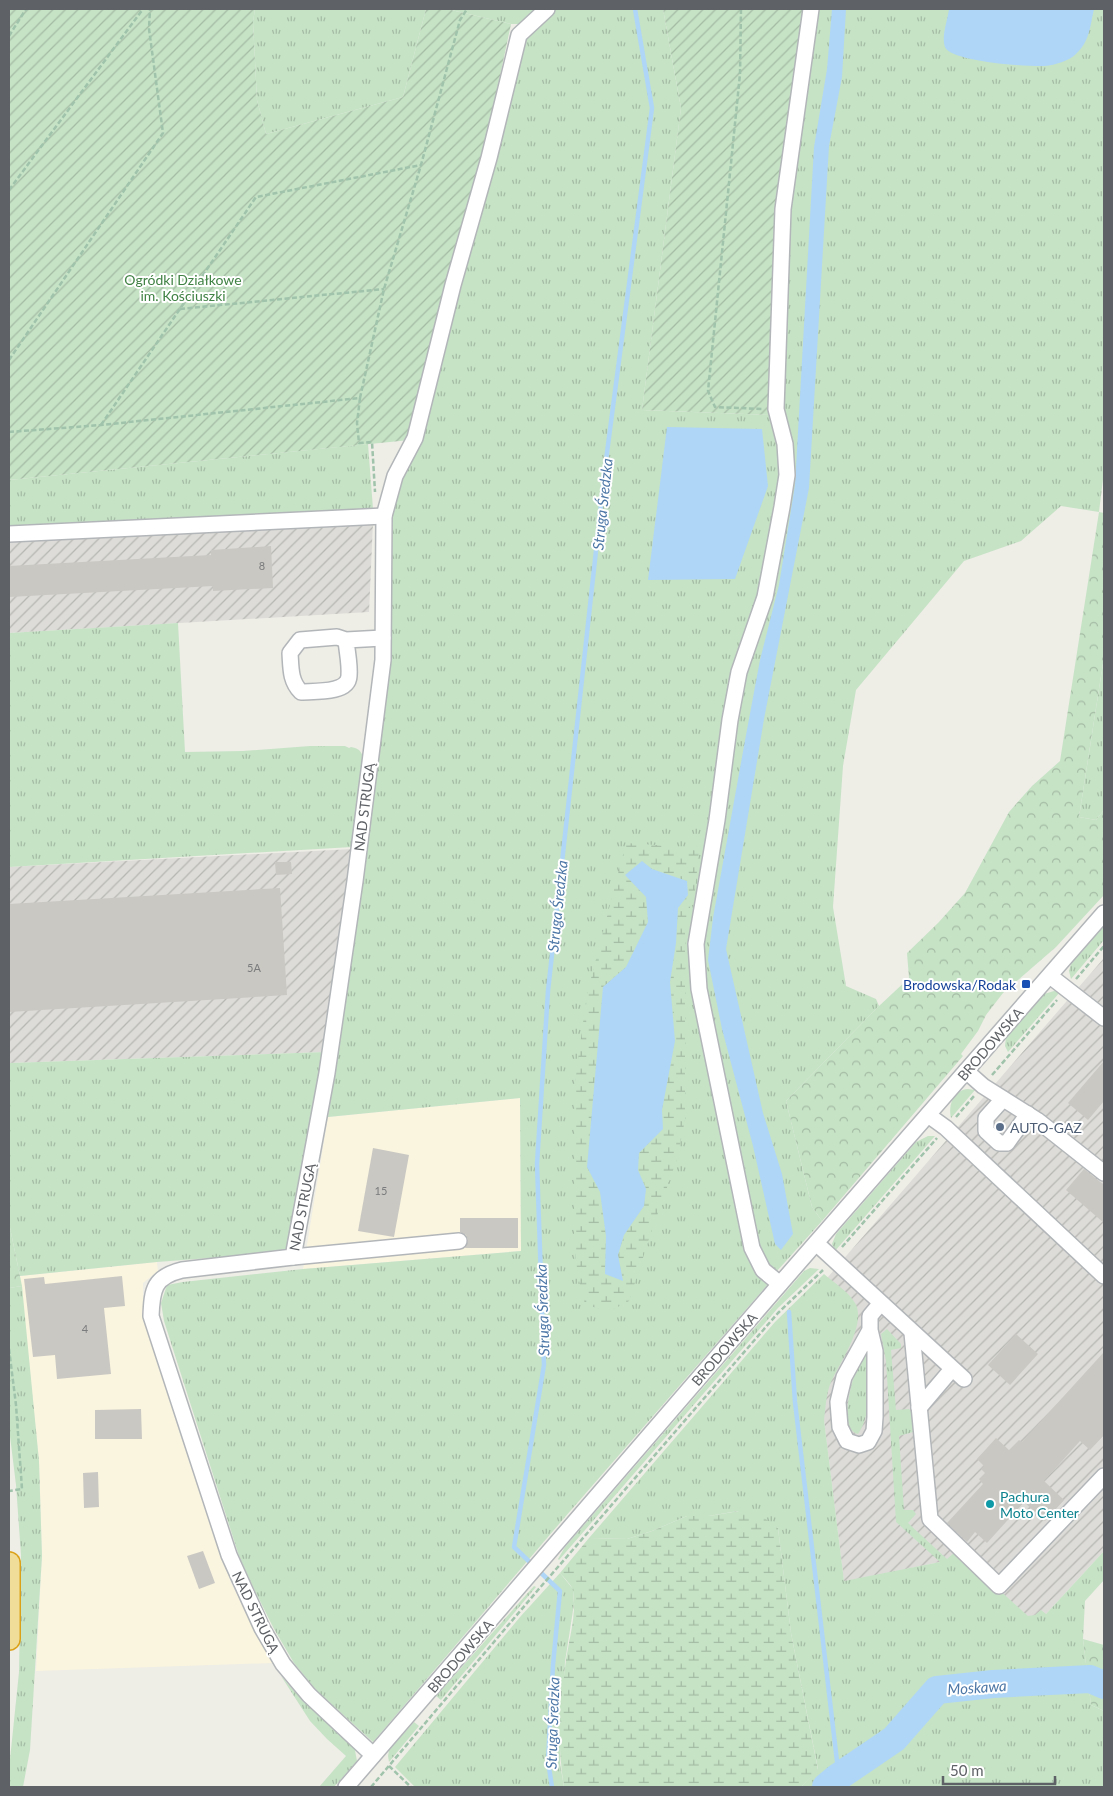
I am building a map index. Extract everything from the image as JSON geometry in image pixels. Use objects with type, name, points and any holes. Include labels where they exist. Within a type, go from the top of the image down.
[{"type":"highway","points":[[9,1563],[9,1639]]},
{"type":"street","name":"NAD STRUGĄ","points":[[373,1755],[309,1695],[283,1664],[262,1628],[229,1555],[151,1316],[152,1299],[155,1285],[168,1274],[182,1270],[293,1258],[327,1073],[383,660],[380,516],[395,476],[416,438],[453,286],[489,158],[518,35],[547,9]]},
{"type":"street","points":[[778,1286],[763,1270],[752,1248],[699,989],[696,944],[739,672],[765,597],[787,475],[785,444],[776,410],[783,209],[811,9]]},
{"type":"street","points":[[9,534],[380,516]]},
{"type":"street","points":[[346,640],[349,678],[344,686],[331,690],[301,692],[295,686],[292,677],[290,653],[300,640],[336,637],[346,640],[383,638]]},
{"type":"street","name":"BRODOWSKA","points":[[346,1787],[778,1286],[1104,913]]},
{"type":"street","points":[[1050,976],[1104,1018]]},
{"type":"street","points":[[966,1071],[982,1086],[1028,1114],[1104,1173]]},
{"type":"street","points":[[1003,1099],[986,1118],[986,1131],[999,1143],[1006,1143],[1028,1114]]},
{"type":"street","points":[[928,1115],[946,1128],[1104,1276]]},
{"type":"street","points":[[293,1258],[459,1241]]},
{"type":"street","points":[[811,1249],[832,1259],[958,1374],[919,1408]]},
{"type":"street","points":[[870,1330],[844,1377],[838,1402],[840,1427],[847,1441],[859,1445],[868,1442],[874,1431],[876,1417],[875,1351],[870,1330],[870,1316],[880,1304]]},
{"type":"street","points":[[912,1333],[930,1519],[1000,1586],[1104,1476]]},
{"type":"path","points":[[9,36],[26,9]]},
{"type":"path","points":[[9,190],[143,9]]},
{"type":"path","points":[[9,360],[163,133],[149,29],[150,9]]},
{"type":"path","points":[[380,516],[372,442],[359,443],[356,423],[360,398],[384,289],[421,165],[460,20],[466,9]]},
{"type":"path","points":[[741,9],[740,74],[708,391],[715,407],[776,410]]},
{"type":"path","points":[[101,425],[256,197],[421,165]]},
{"type":"path","points":[[180,310],[384,289]]},
{"type":"path","points":[[9,432],[101,425],[360,398]]},
{"type":"path","points":[[371,1787],[562,1562],[785,1306],[816,1278],[1104,946]]},
{"type":"path","points":[[9,1349],[16,1406],[22,1489],[9,1491]]},
{"type":"path","points":[[389,1765],[411,1787]]},
{"type":"shaded area","points":[[373,522],[369,612],[9,633],[9,542]]},
{"type":"shaded area","points":[[353,849],[325,1052],[9,1063],[9,867]]},
{"type":"shaded area","points":[[1104,958],[1104,1551],[1024,1638],[940,1562],[844,1582],[809,1299]]},
{"type":"shaded area","points":[[520,1098],[521,1251],[303,1269],[328,1117]]},
{"type":"shaded area","points":[[157,1262],[158,1271],[143,1283],[143,1309],[180,1434],[231,1583],[273,1663],[36,1671],[42,1556],[39,1461],[20,1276]]},
{"type":"green space","name":"Ogródki Działkowe im. Kościuszki","points":[[9,9],[255,9],[253,22],[257,100],[266,134],[403,97],[426,9],[447,9],[511,24],[480,170],[410,440],[9,480]]},
{"type":"green space","points":[[255,9],[426,9],[403,97],[266,134],[257,100],[253,22]]},
{"type":"green space","points":[[447,9],[539,9],[521,24],[511,24]]},
{"type":"green space","points":[[555,9],[663,9],[681,108],[642,410],[771,415],[780,444],[782,474],[692,944],[746,1250],[769,1283],[565,1517],[373,1742],[317,1691],[294,1663],[255,1591],[239,1556],[164,1321],[161,1303],[167,1285],[183,1282],[303,1269],[521,1251],[520,1098],[328,1117],[363,869],[391,514],[402,480],[421,439],[460,285],[492,177],[523,40]]},
{"type":"green space","points":[[663,9],[806,9],[771,415],[642,410],[681,108]]},
{"type":"green space","points":[[816,9],[1104,9],[1104,471],[1099,512],[1061,506],[1021,541],[964,561],[856,690],[843,766],[833,907],[846,986],[876,999],[879,1006],[786,1101],[812,1207],[822,1221],[777,1271],[770,1268],[763,1258],[748,1204],[701,961],[734,723],[786,508],[780,409],[791,191]]},
{"type":"green space","points":[[368,444],[373,509],[9,529],[9,480]]},
{"type":"green space","points":[[1099,512],[1104,513],[1104,657],[1079,817],[1096,820],[1104,810],[1104,895],[1056,947],[1003,993],[986,1015],[978,1031],[961,1054],[963,1056],[822,1221],[812,1207],[786,1101],[909,978],[907,953],[965,893],[1009,812],[1032,786],[1060,761]]},
{"type":"green space","points":[[178,623],[185,752],[243,751],[310,746],[345,746],[357,749],[363,757],[352,847],[9,867],[9,633]]},
{"type":"green space","points":[[1104,657],[1104,810],[1096,820],[1079,817]]},
{"type":"green space","points":[[626,843],[699,851],[695,891],[685,924],[685,1120],[677,1159],[629,1301],[608,1312],[585,1304],[578,1277],[574,1241],[575,1082],[587,994]],"holes":[[[642,861],[652,869],[687,881],[688,895],[678,908],[676,943],[670,982],[675,1041],[662,1110],[663,1129],[639,1153],[638,1170],[646,1189],[644,1206],[624,1235],[618,1255],[623,1281],[605,1273],[606,1236],[600,1192],[587,1167],[603,987],[626,967],[648,922],[646,897],[626,875]]]},
{"type":"green space","points":[[1104,924],[1104,940],[1071,979],[1069,971],[1072,960]]},
{"type":"green space","points":[[1054,991],[1060,992],[1008,1052],[1005,1046],[1006,1037],[1044,994]]},
{"type":"green space","points":[[325,1052],[288,1252],[157,1262],[20,1276],[9,1223],[9,1063]]},
{"type":"green space","points":[[968,1089],[975,1090],[951,1118],[950,1108],[955,1095]]},
{"type":"green space","points":[[928,1136],[935,1136],[835,1251],[832,1244],[836,1234],[916,1142]]},
{"type":"green space","points":[[9,1223],[22,1286],[9,1288]]},
{"type":"green space","points":[[810,1268],[819,1269],[778,1308],[559,1560],[565,1547],[804,1271]]},
{"type":"green space","points":[[824,1274],[850,1296],[857,1308],[858,1318],[852,1341],[829,1387],[824,1420],[844,1581],[940,1562],[896,1522],[886,1361],[881,1334],[887,1329],[901,1344],[901,1348],[891,1350],[896,1410],[909,1409],[912,1413],[913,1432],[899,1436],[904,1510],[913,1510],[916,1514],[908,1523],[947,1559],[956,1551],[1028,1616],[1035,1615],[1041,1610],[1046,1614],[1104,1551],[1104,1580],[1085,1601],[1083,1639],[1091,1705],[1104,1711],[1104,1787],[801,1787],[818,1769],[791,1633],[778,1528],[738,1511],[709,1516],[687,1516],[627,1539],[589,1538],[775,1322]]},
{"type":"green space","points":[[22,1286],[39,1461],[42,1556],[30,1750],[23,1787],[9,1787],[9,1769],[19,1672],[21,1555],[16,1485],[9,1428],[9,1288]]},
{"type":"green space","points":[[867,1346],[868,1404],[863,1425],[858,1434],[851,1429],[848,1420],[848,1407],[853,1378]]},
{"type":"green space","points":[[739,1511],[759,1514],[778,1528],[791,1633],[818,1770],[801,1787],[564,1787],[560,1740],[561,1708],[574,1599],[571,1586],[560,1573],[589,1538],[627,1539],[687,1516],[709,1516]]},
{"type":"green space","points":[[560,1573],[573,1589],[574,1604],[565,1662],[560,1763],[564,1787],[415,1787],[395,1767],[520,1617]]},
{"type":"green space","points":[[534,1586],[536,1587],[441,1700],[436,1696]]},
{"type":"green space","points":[[1083,1639],[1104,1645],[1104,1711],[1091,1705]]},
{"type":"green space","points":[[281,1676],[305,1703],[354,1745],[357,1761],[334,1787],[319,1787],[346,1756],[310,1721]]},
{"type":"green space","points":[[414,1722],[419,1726],[389,1762],[389,1750]]},
{"type":"water","points":[[832,9],[846,9],[842,77],[829,146],[809,488],[764,719],[726,949],[763,1113],[782,1174],[793,1234],[781,1250],[775,1244],[753,1146],[722,1029],[708,960],[713,918],[746,735],[760,660],[779,585],[795,485],[814,147],[827,69]]},
{"type":"water","points":[[949,9],[1094,9],[1087,39],[1076,54],[1070,59],[1057,64],[1036,66],[991,63],[950,52],[944,43]]},
{"type":"water","points":[[667,427],[762,429],[768,486],[735,579],[648,580]]},
{"type":"water","points":[[642,861],[652,869],[687,881],[688,895],[678,908],[676,943],[670,982],[675,1041],[662,1110],[663,1129],[639,1153],[638,1170],[646,1189],[644,1206],[624,1235],[618,1255],[623,1281],[605,1274],[606,1236],[600,1192],[587,1167],[603,987],[626,967],[648,922],[646,897],[625,875]]},
{"type":"building","points":[[271,546],[273,588],[213,591],[213,586],[9,597],[9,566],[211,555],[211,550]]},
{"type":"building","points":[[275,862],[291,862],[292,874],[276,875]]},
{"type":"building","points":[[280,888],[287,995],[9,1012],[9,904]]},
{"type":"building","points":[[1104,1061],[1104,1101],[1088,1120],[1068,1103]]},
{"type":"building","points":[[373,1148],[409,1155],[394,1237],[358,1231]]},
{"type":"building","points":[[1084,1169],[1104,1185],[1104,1223],[1066,1190]]},
{"type":"building","points":[[460,1218],[518,1218],[518,1248],[465,1248],[468,1240],[466,1235],[460,1232]]},
{"type":"building","points":[[122,1276],[125,1306],[104,1308],[111,1374],[57,1379],[55,1355],[33,1357],[24,1279],[44,1277],[45,1284]]},
{"type":"building","points":[[1016,1334],[1038,1354],[1010,1385],[988,1365]]},
{"type":"building","points":[[1104,1352],[1104,1435],[1090,1450],[1080,1441],[1044,1481],[1064,1500],[1045,1521],[1024,1502],[987,1543],[975,1532],[967,1542],[947,1523],[983,1484],[979,1479],[985,1473],[981,1469],[984,1466],[977,1459],[996,1438],[1009,1450],[1019,1440],[1022,1442]]},
{"type":"building","points":[[141,1409],[142,1439],[95,1439],[95,1410]]},
{"type":"building","points":[[98,1472],[99,1507],[84,1508],[83,1473]]},
{"type":"building","points":[[203,1551],[215,1583],[199,1589],[187,1556]]},
{"type":"waterway","name":"Struga Średzka","points":[[552,1787],[548,1761],[553,1665],[560,1591],[514,1547],[544,1365],[537,1164],[548,991],[605,468],[652,108],[635,9]]},
{"type":"waterway","points":[[789,1312],[795,1402],[840,1787]]},
{"type":"waterway","name":"Moskawa","points":[[826,1787],[894,1739],[937,1690],[993,1684],[1090,1679],[1104,1685]]},
{"type":"place","name":"Brodowska/Rodak","points":[[1026,984]]},
{"type":"place","name":"AUTO-GAZ","points":[[1000,1127]]},
{"type":"place","name":"Pachura Moto Center","points":[[990,1504]]}]
